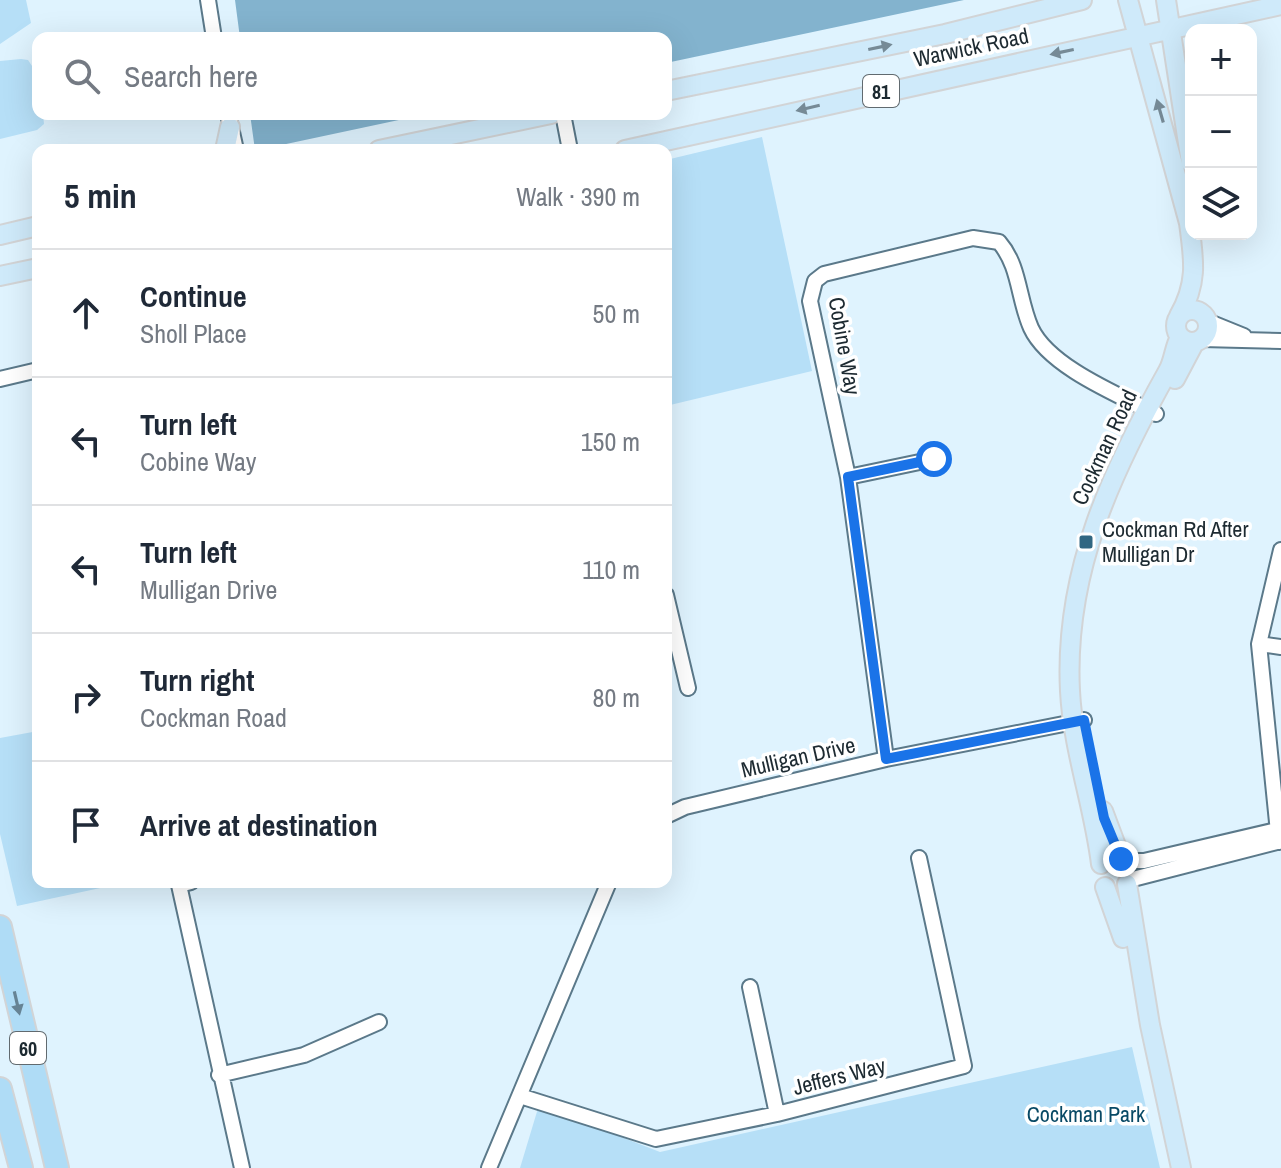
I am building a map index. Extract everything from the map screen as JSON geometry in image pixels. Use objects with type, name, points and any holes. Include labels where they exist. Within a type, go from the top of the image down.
[{"type":"highway","name":"60","points":[[0,927],[57,1168]]},
{"type":"highway","name":"60","points":[[0,1089],[21,1168]]},
{"type":"main road","name":"Warwick Road","points":[[672,90],[945,34],[1050,4],[1082,0]]},
{"type":"main road","points":[[1128,0],[1189,223],[1194,260],[1191,294],[1175,329],[1198,331]]},
{"type":"main road","points":[[1166,0],[1185,126]]},
{"type":"main road","name":"Warwick Road","points":[[652,144],[1281,5]]},
{"type":"main road","points":[[408,144],[522,120]]},
{"type":"main road","points":[[226,144],[229,121]]},
{"type":"main road","points":[[0,235],[32,227]]},
{"type":"main road","points":[[1198,331],[1202,240]]},
{"type":"main road","points":[[0,276],[32,269]]},
{"type":"main road","points":[[1179,316],[1192,310],[1198,331]]},
{"type":"main road","name":"Cockman Road","points":[[1101,864],[1068,637],[1073,606],[1100,509],[1198,331]]},
{"type":"main road","name":"Cockman Road","points":[[1078,721],[1104,818],[1123,860]]},
{"type":"main road","points":[[1170,1168],[1138,1028],[1120,922],[1098,877],[1101,864],[1110,858],[1123,860],[1130,870],[1128,882],[1150,1025],[1181,1168]]},
{"type":"main road","points":[[1105,887],[1116,890],[1128,882]]},
{"type":"street","points":[[208,0],[213,32]]},
{"type":"street","points":[[564,120],[569,144]]},
{"type":"street","points":[[229,121],[235,144]]},
{"type":"street","name":"Cobine Way","points":[[886,759],[848,477],[810,301],[815,281],[824,274],[973,238],[999,242],[1011,256],[1026,315],[1040,344],[1065,365],[1151,412]]},
{"type":"street","points":[[1198,331],[1281,341]]},
{"type":"street","points":[[0,379],[32,371]]},
{"type":"street","points":[[848,477],[934,459]]},
{"type":"street","points":[[1279,836],[1259,644],[1281,550]]},
{"type":"street","points":[[672,620],[688,688]]},
{"type":"street","points":[[1259,644],[1281,647]]},
{"type":"street","name":"Mulligan Drive","points":[[672,813],[685,807],[886,759],[1078,721]]},
{"type":"street","points":[[1123,860],[1144,861],[1279,836]]},
{"type":"street","points":[[1128,882],[1279,836]]},
{"type":"street","name":"Jeffers Way","points":[[520,1096],[656,1139],[777,1114],[964,1066],[919,858]]},
{"type":"street","points":[[180,888],[242,1168]]},
{"type":"street","points":[[489,1168],[607,888]]},
{"type":"street","points":[[750,987],[777,1114]]},
{"type":"street","points":[[219,1075],[304,1055],[379,1022]]},
{"type":"green space","points":[[0,0],[26,0],[31,23],[0,44]]},
{"type":"green space","points":[[28,60],[32,66],[32,120],[44,120],[44,124],[37,130],[0,139],[0,61]]},
{"type":"green space","points":[[762,137],[812,371],[672,405],[672,159]]},
{"type":"green space","points":[[32,732],[32,888],[100,888],[17,906],[0,834],[0,738]]},
{"type":"green space","name":"Cockman Park","points":[[1132,1047],[1160,1168],[520,1168],[539,1105],[660,1152]]},
{"type":"shaded area","points":[[235,0],[964,0],[672,62],[672,32],[239,32]]},
{"type":"shaded area","points":[[251,120],[399,120],[286,144],[254,144]]},
{"type":"place","name":"Cockman Rd After Mulligan Dr","points":[[1086,542]]},
{"type":"route","points":[[934,459],[848,477],[886,759],[1084,720],[1104,818],[1121,859]]}]
